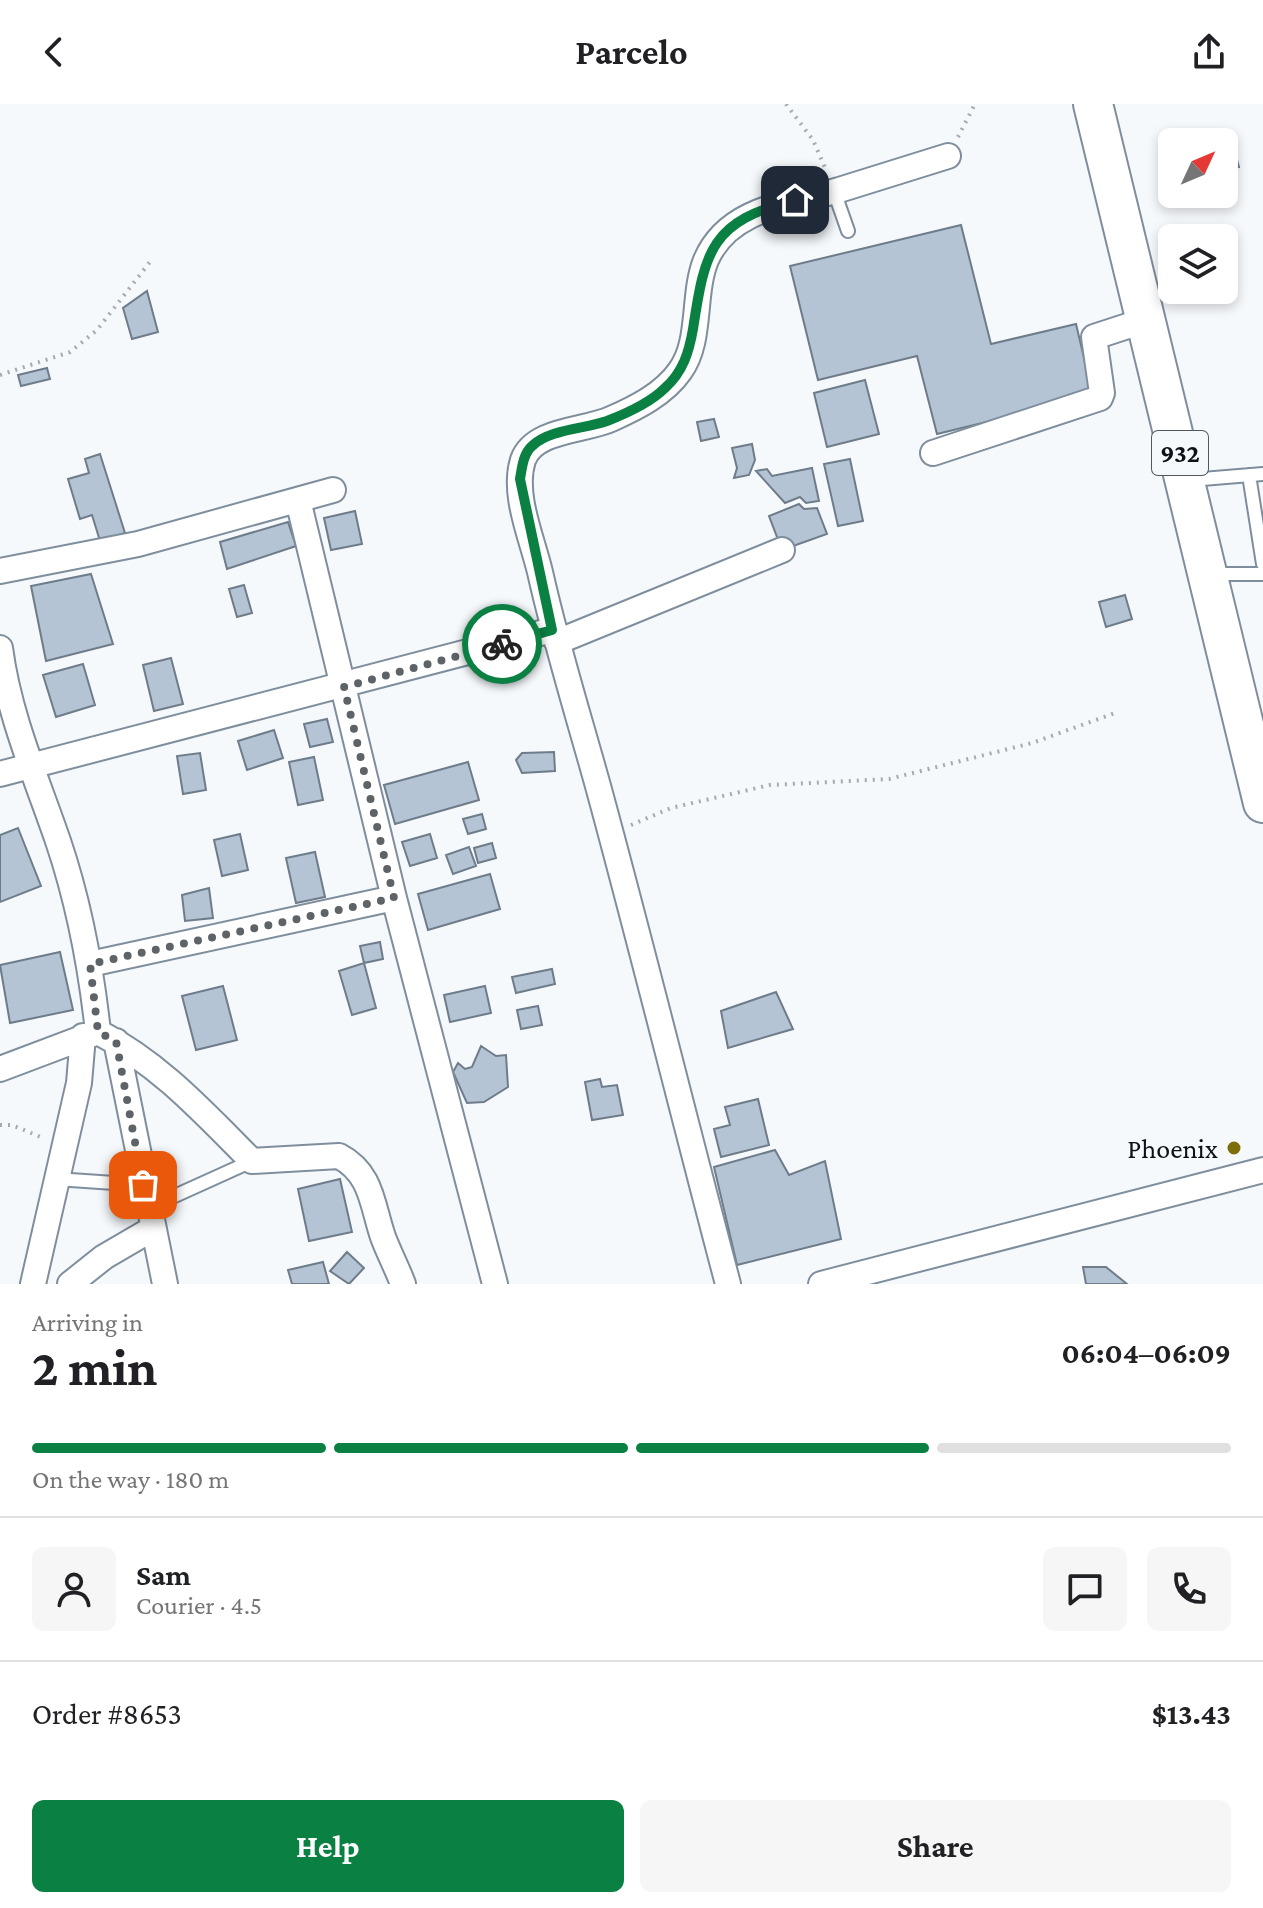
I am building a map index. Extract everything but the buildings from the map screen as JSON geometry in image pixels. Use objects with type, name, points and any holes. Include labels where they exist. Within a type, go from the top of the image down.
[{"type":"main road","name":"932","points":[[1093,104],[1208,574],[1256,737],[1263,803]]},
{"type":"street","points":[[728,1284],[555,636],[524,508],[520,479],[524,458],[531,446],[543,439],[608,421],[665,389],[683,368],[704,264],[716,239],[765,208],[834,191],[948,156]]},
{"type":"street","points":[[933,453],[1100,398],[1102,393],[1094,337],[1146,320]]},
{"type":"street","points":[[0,571],[138,544],[333,490]]},
{"type":"street","points":[[298,500],[394,898],[495,1284]]},
{"type":"street","points":[[0,774],[555,636],[782,550]]},
{"type":"street","points":[[0,648],[9,705],[59,845],[90,964],[99,1036],[148,1207],[165,1284]]},
{"type":"street","points":[[90,964],[394,898]]},
{"type":"street","points":[[0,1069],[99,1036]]},
{"type":"street","points":[[33,1284],[62,1146],[79,1083],[99,1036]]},
{"type":"street","points":[[99,1036],[186,1092],[252,1161],[339,1156],[350,1162],[367,1182],[383,1237],[403,1284]]},
{"type":"street","points":[[821,1284],[1263,1170]]},
{"type":"street","points":[[70,1284],[104,1257],[148,1207]]},
{"type":"lane","points":[[834,191],[848,231]]},
{"type":"lane","points":[[1187,481],[1263,474]]},
{"type":"lane","points":[[1249,475],[1263,564]]},
{"type":"lane","points":[[1208,574],[1263,574]]},
{"type":"lane","points":[[56,1179],[148,1207],[252,1161]]},
{"type":"path","points":[[786,104],[813,140],[834,191]]},
{"type":"path","points":[[948,156],[975,104]]},
{"type":"path","points":[[0,375],[70,352],[97,330],[153,258]]},
{"type":"path","points":[[610,833],[671,808],[770,785],[889,779],[1032,743],[1115,713]]},
{"type":"path","points":[[0,1125],[12,1125],[62,1146]]},
{"type":"way so far","points":[[143,1185],[116,1041],[98,1032],[90,964],[394,898],[344,687],[502,644]]},
{"type":"place","name":"Phoenix","points":[[1234,1148]]},
{"type":"route","points":[[502,644],[552,630],[520,479],[524,458],[531,446],[543,439],[608,421],[665,389],[683,368],[691,342],[704,264],[716,239],[765,208],[795,200]]}]
